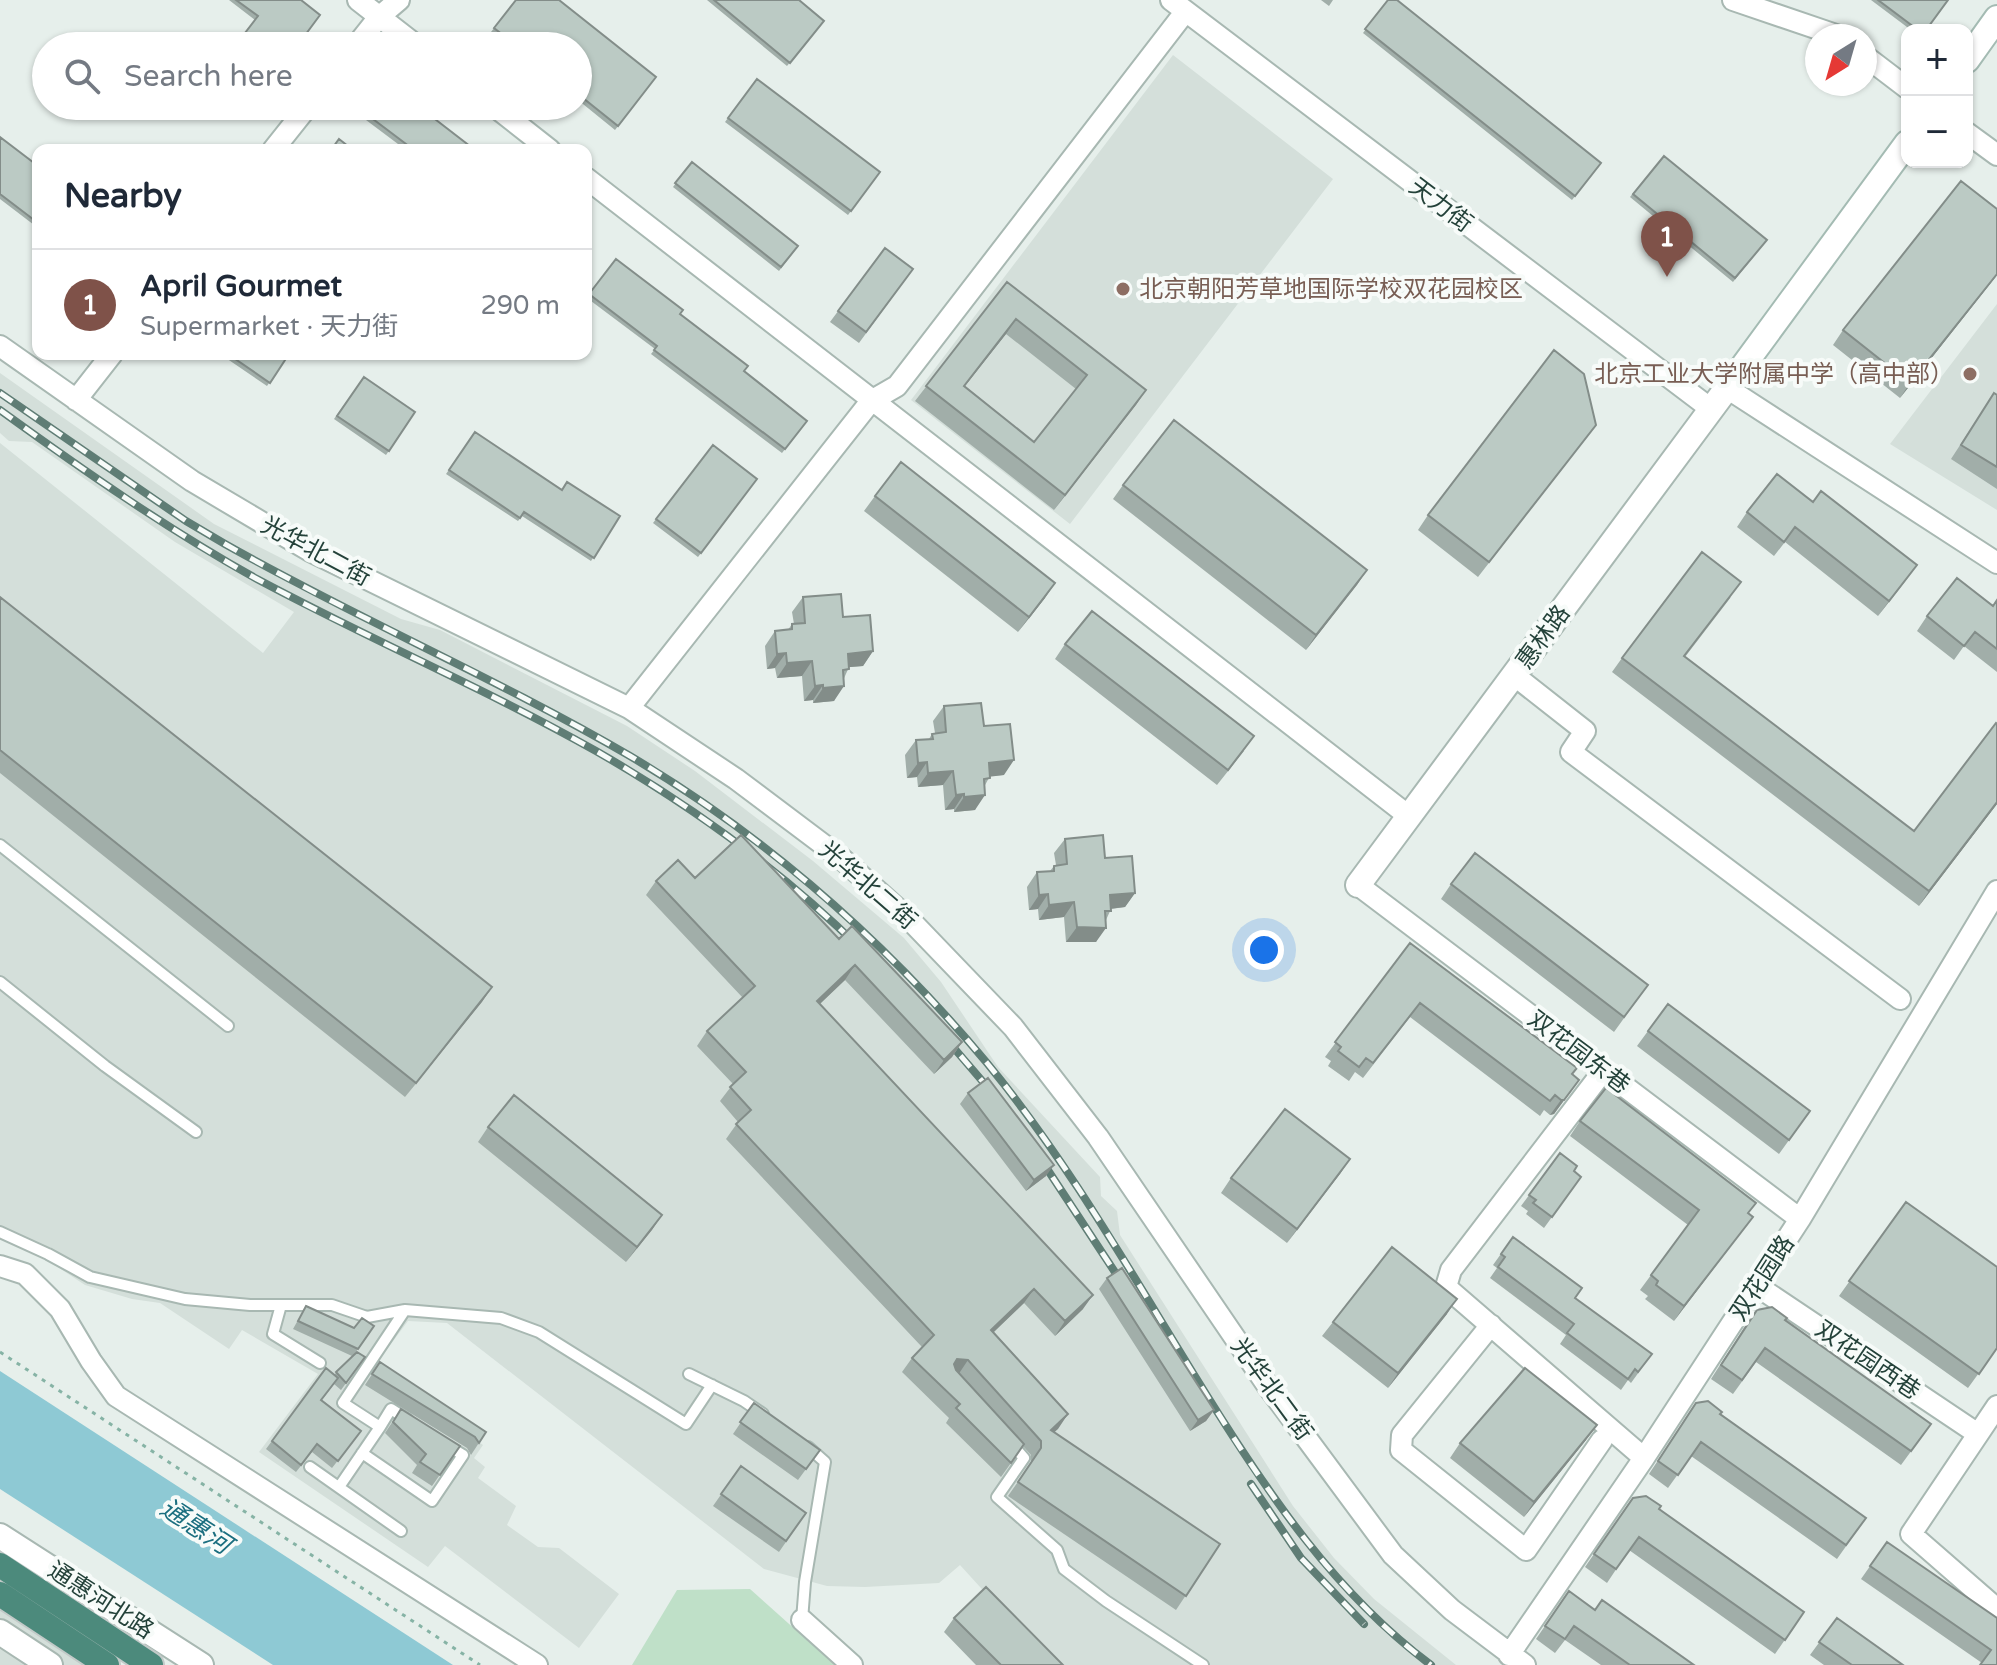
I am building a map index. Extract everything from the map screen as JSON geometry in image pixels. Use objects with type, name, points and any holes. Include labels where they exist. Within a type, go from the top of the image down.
[{"type":"highway","name":"通惠河北路","points":[[0,1565],[151,1665]]},
{"type":"highway","points":[[0,1594],[107,1665]]},
{"type":"street","points":[[358,0],[381,8],[404,32]]},
{"type":"street","points":[[365,32],[381,8],[399,0]]},
{"type":"street","points":[[1733,0],[1805,24]]},
{"type":"street","points":[[629,708],[871,401],[897,386],[1178,6]]},
{"type":"street","name":"天力街","points":[[1178,6],[1711,409]]},
{"type":"street","points":[[1973,52],[1997,18]]},
{"type":"street","points":[[1877,65],[1901,83]]},
{"type":"street","points":[[278,144],[297,120]]},
{"type":"street","points":[[512,120],[542,144]]},
{"type":"street","points":[[1973,137],[1997,155]]},
{"type":"street","name":"惠林路","points":[[1358,885],[1901,151]]},
{"type":"street","points":[[592,183],[1410,817]]},
{"type":"street","name":"光华北二街","points":[[0,346],[192,481],[310,551],[629,708],[736,779],[841,858],[912,922],[1013,1027],[1098,1137],[1267,1385],[1393,1555],[1452,1610],[1517,1660]]},
{"type":"street","points":[[76,400],[107,360]]},
{"type":"street","points":[[1727,388],[1997,563]]},
{"type":"street","points":[[1515,676],[1585,731],[1571,752],[1900,999]]},
{"type":"street","name":"双花园东巷","points":[[1358,885],[1800,1219]]},
{"type":"street","name":"双花园路","points":[[1517,1660],[1800,1219],[1997,891]]},
{"type":"street","points":[[1604,1070],[1451,1270],[1446,1287],[1644,1458]]},
{"type":"street","points":[[0,1266],[25,1274],[60,1309],[116,1396],[537,1665]]},
{"type":"street","name":"双花园西巷","points":[[1757,1286],[1978,1434]]},
{"type":"street","points":[[1491,1325],[1402,1435],[1401,1450],[1526,1550],[1602,1440]]},
{"type":"street","points":[[1997,1406],[1911,1534],[1997,1609]]},
{"type":"street","name":"通惠河北路","points":[[0,1536],[201,1665]]},
{"type":"street","points":[[802,1620],[852,1665]]},
{"type":"street","points":[[0,1632],[50,1665]]},
{"type":"lane","points":[[0,845],[228,1026]]},
{"type":"lane","points":[[0,982],[105,1066],[196,1132]]},
{"type":"lane","points":[[0,1232],[90,1277],[185,1299],[250,1305],[332,1305],[367,1317],[405,1310],[501,1318],[539,1332],[686,1424],[712,1385]]},
{"type":"lane","points":[[281,1305],[273,1334],[320,1363]]},
{"type":"lane","points":[[380,1427],[343,1403],[405,1310]]},
{"type":"lane","points":[[689,1374],[744,1401],[777,1423]]},
{"type":"lane","points":[[339,1487],[391,1409],[415,1424]]},
{"type":"lane","points":[[1004,1436],[1024,1458],[997,1497],[1057,1550],[1064,1569],[1106,1601],[1203,1665]]},
{"type":"lane","points":[[798,1438],[825,1462],[805,1582],[802,1620]]},
{"type":"lane","points":[[362,1453],[432,1501],[463,1455],[439,1440]]},
{"type":"lane","points":[[310,1467],[401,1531]]},
{"type":"path","points":[[0,1352],[480,1665]]},
{"type":"shaded area","name":"北京朝阳芳草地国际学校双花园校区","points":[[1173,55],[1333,179],[1070,524],[911,400]]},
{"type":"shaded area","name":"北京工业大学附属中学（高中部）","points":[[1997,304],[1997,510],[1890,444]]},
{"type":"shaded area","points":[[0,373],[214,524],[401,619],[440,630],[627,726],[695,771],[813,861],[904,938],[941,982],[998,1067],[1100,1177],[1101,1196],[1117,1211],[1120,1235],[1293,1506],[1334,1558],[1374,1599],[1456,1665],[1051,1665],[960,1565],[939,1583],[865,1587],[827,1586],[764,1569],[447,1323],[408,1321],[373,1368],[483,1445],[474,1458],[485,1467],[478,1478],[516,1506],[507,1525],[538,1547],[559,1548],[619,1594],[579,1648],[445,1546],[428,1567],[259,1452],[318,1374],[242,1330],[229,1349],[160,1303],[132,1299],[85,1285],[44,1258],[0,1239],[0,443],[263,653],[294,612],[175,542],[32,442],[9,441],[0,433]]},
{"type":"shaded area","points":[[0,1597],[107,1665],[0,1665]]},
{"type":"green space","points":[[750,1589],[835,1665],[632,1665],[677,1590]]},
{"type":"water","name":"通惠河","points":[[0,1371],[453,1665],[273,1665],[0,1489]]},
{"type":"building","points":[[236,0],[301,0],[320,15],[307,32],[246,32],[258,16]]},
{"type":"building","points":[[516,0],[559,0],[656,77],[618,126],[592,105],[592,32],[499,32],[494,28]]},
{"type":"building","points":[[714,0],[799,0],[824,21],[790,63]]},
{"type":"building","points":[[1388,0],[1397,0],[1601,163],[1575,196],[1365,29]]},
{"type":"building","points":[[1878,0],[1948,0],[1930,24],[1910,24]]},
{"type":"building","points":[[757,79],[880,172],[851,211],[728,118]]},
{"type":"building","points":[[374,120],[436,120],[467,144],[406,144]]},
{"type":"building","points":[[0,137],[32,161],[32,218],[0,194]]},
{"type":"building","points":[[1664,156],[1767,240],[1735,278],[1633,194]]},
{"type":"building","points":[[692,162],[798,246],[781,267],[675,183]]},
{"type":"building","points":[[1961,181],[1997,209],[1997,274],[1910,383],[1843,330]]},
{"type":"building","points":[[885,248],[913,269],[866,332],[838,311]]},
{"type":"building","points":[[616,259],[683,310],[680,314],[748,366],[744,371],[807,421],[785,449],[654,350],[657,346],[592,296],[592,290]]},
{"type":"building","points":[[1007,282],[1146,390],[1065,495],[926,386]],"holes":[[[1016,319],[1087,375],[1034,442],[964,386]]]},
{"type":"building","points":[[1554,350],[1584,374],[1596,425],[1489,562],[1428,515]]},
{"type":"building","points":[[237,360],[285,360],[270,383]]},
{"type":"building","points":[[364,377],[415,412],[389,451],[337,416]]},
{"type":"building","points":[[1994,393],[1997,395],[1997,467],[1961,445]]},
{"type":"building","points":[[1174,420],[1367,570],[1316,635],[1123,485]]},
{"type":"building","points":[[475,432],[562,490],[567,482],[620,516],[594,558],[524,512],[520,518],[449,470]]},
{"type":"building","points":[[713,445],[757,479],[701,553],[656,519]]},
{"type":"building","points":[[901,462],[1055,583],[1029,617],[875,496]]},
{"type":"building","points":[[1777,474],[1813,502],[1821,491],[1917,565],[1889,601],[1795,527],[1784,542],[1747,512]]},
{"type":"building","points":[[1702,552],[1741,582],[1684,656],[1914,831],[1997,724],[1997,802],[1929,891],[1622,658]]},
{"type":"building","points":[[1957,578],[1993,606],[1997,600],[1997,649],[1975,632],[1964,646],[1927,616]]},
{"type":"building","points":[[841,594],[843,617],[870,615],[873,651],[848,654],[849,669],[843,670],[844,686],[823,688],[823,685],[815,686],[812,661],[787,663],[786,653],[777,654],[775,631],[792,629],[792,624],[805,623],[803,597]]},
{"type":"building","points":[[0,597],[492,987],[416,1083],[0,750]]},
{"type":"building","points":[[1092,611],[1254,736],[1228,770],[1065,644]]},
{"type":"building","points":[[981,703],[984,726],[1010,724],[1014,760],[989,763],[990,778],[984,779],[985,795],[964,797],[964,794],[956,795],[953,771],[928,773],[927,762],[918,763],[916,740],[933,739],[932,734],[946,732],[944,706]]},
{"type":"building","points":[[741,835],[839,939],[852,926],[962,1042],[944,1060],[855,965],[817,1001],[1093,1295],[1065,1321],[1034,1289],[991,1330],[1068,1414],[1051,1430],[1220,1544],[1186,1596],[1018,1482],[1041,1448],[1041,1441],[968,1360],[957,1359],[954,1364],[956,1370],[1024,1444],[1011,1463],[956,1408],[960,1404],[912,1358],[934,1335],[736,1124],[751,1110],[730,1087],[746,1072],[707,1031],[755,986],[656,881],[678,860],[695,878]]},
{"type":"building","points":[[1103,835],[1105,858],[1132,856],[1135,893],[1110,895],[1111,911],[1105,911],[1106,928],[1077,927],[1074,902],[1049,905],[1048,894],[1039,895],[1037,872],[1054,871],[1054,866],[1067,864],[1065,839]]},
{"type":"building","points":[[1475,853],[1648,985],[1624,1017],[1451,884]]},
{"type":"building","points":[[1410,943],[1577,1068],[1572,1074],[1579,1080],[1564,1100],[1555,1095],[1550,1101],[1420,1003],[1373,1063],[1366,1058],[1359,1067],[1338,1051],[1341,1047],[1335,1042]]},
{"type":"building","points":[[1668,1004],[1810,1111],[1789,1140],[1648,1031]]},
{"type":"building","points":[[988,1078],[1054,1165],[1034,1180],[968,1093]]},
{"type":"building","points":[[1606,1088],[1756,1203],[1748,1213],[1753,1217],[1684,1306],[1656,1285],[1658,1281],[1651,1275],[1699,1210],[1580,1121]]},
{"type":"building","points":[[514,1095],[662,1215],[637,1247],[488,1127]]},
{"type":"building","points":[[1285,1109],[1350,1159],[1297,1229],[1231,1178]]},
{"type":"building","points":[[1560,1153],[1577,1166],[1574,1171],[1581,1177],[1552,1217],[1533,1203],[1536,1200],[1529,1195]]},
{"type":"building","points":[[1906,1202],[1997,1267],[1997,1348],[1979,1374],[1849,1281]]},
{"type":"building","points":[[1513,1237],[1582,1288],[1575,1298],[1652,1354],[1638,1372],[1635,1369],[1628,1379],[1567,1333],[1574,1324],[1498,1267],[1505,1257],[1501,1254]]},
{"type":"building","points":[[1392,1247],[1457,1299],[1398,1373],[1333,1322]]},
{"type":"building","points":[[1122,1268],[1214,1410],[1198,1420],[1107,1278]]},
{"type":"building","points":[[306,1306],[354,1328],[362,1318],[374,1326],[358,1349],[298,1321]]},
{"type":"building","points":[[1772,1307],[1787,1318],[1785,1320],[1931,1424],[1911,1451],[1765,1348],[1742,1380],[1721,1365],[1757,1310]]},
{"type":"building","points":[[357,1352],[365,1357],[346,1383],[336,1372]]},
{"type":"building","points":[[380,1362],[486,1432],[479,1443],[475,1437],[372,1374]]},
{"type":"building","points":[[326,1368],[338,1378],[321,1400],[361,1431],[338,1461],[317,1444],[301,1465],[272,1441]]},
{"type":"building","points":[[1525,1368],[1597,1425],[1534,1502],[1460,1443]]},
{"type":"building","points":[[1708,1401],[1722,1412],[1720,1414],[1866,1518],[1846,1545],[1701,1442],[1678,1475],[1658,1461],[1696,1403]]},
{"type":"building","points":[[754,1403],[820,1450],[806,1469],[740,1422]]},
{"type":"building","points":[[401,1409],[460,1446],[440,1475],[420,1462],[426,1454],[393,1422]]},
{"type":"building","points":[[741,1466],[806,1513],[786,1541],[721,1494]]},
{"type":"building","points":[[1646,1496],[1661,1506],[1659,1509],[1804,1612],[1785,1640],[1639,1537],[1616,1569],[1594,1554],[1633,1498]]},
{"type":"building","points":[[1887,1542],[1997,1618],[1997,1665],[1980,1665],[1991,1650],[1870,1566]]},
{"type":"building","points":[[986,1587],[1063,1665],[1001,1665],[954,1618]]},
{"type":"building","points":[[1569,1591],[1595,1610],[1602,1600],[1694,1665],[1630,1665],[1574,1626],[1565,1639],[1545,1626]]},
{"type":"building","points":[[1837,1618],[1903,1665],[1852,1665],[1819,1642]]},
{"type":"railway","points":[[0,393],[186,521],[225,544],[630,756],[729,821],[821,894],[908,975],[1018,1102],[1075,1183],[1230,1432],[1280,1505],[1334,1574],[1364,1606],[1431,1665]]},
{"type":"railway","points":[[0,410],[126,498],[257,579],[554,728],[632,772],[768,867],[861,949]]},
{"type":"railway","points":[[941,1033],[996,1097]]},
{"type":"railway","points":[[1036,1152],[1128,1292]]},
{"type":"railway","points":[[1251,1484],[1301,1558],[1364,1624]]},
{"type":"place","name":"April Gourmet","points":[[1667,277]]},
{"type":"place","name":"北京朝阳芳草地国际学校双花园校区","points":[[1123,289]]},
{"type":"place","name":"北京工业大学附属中学（高中部）","points":[[1970,374]]}]
